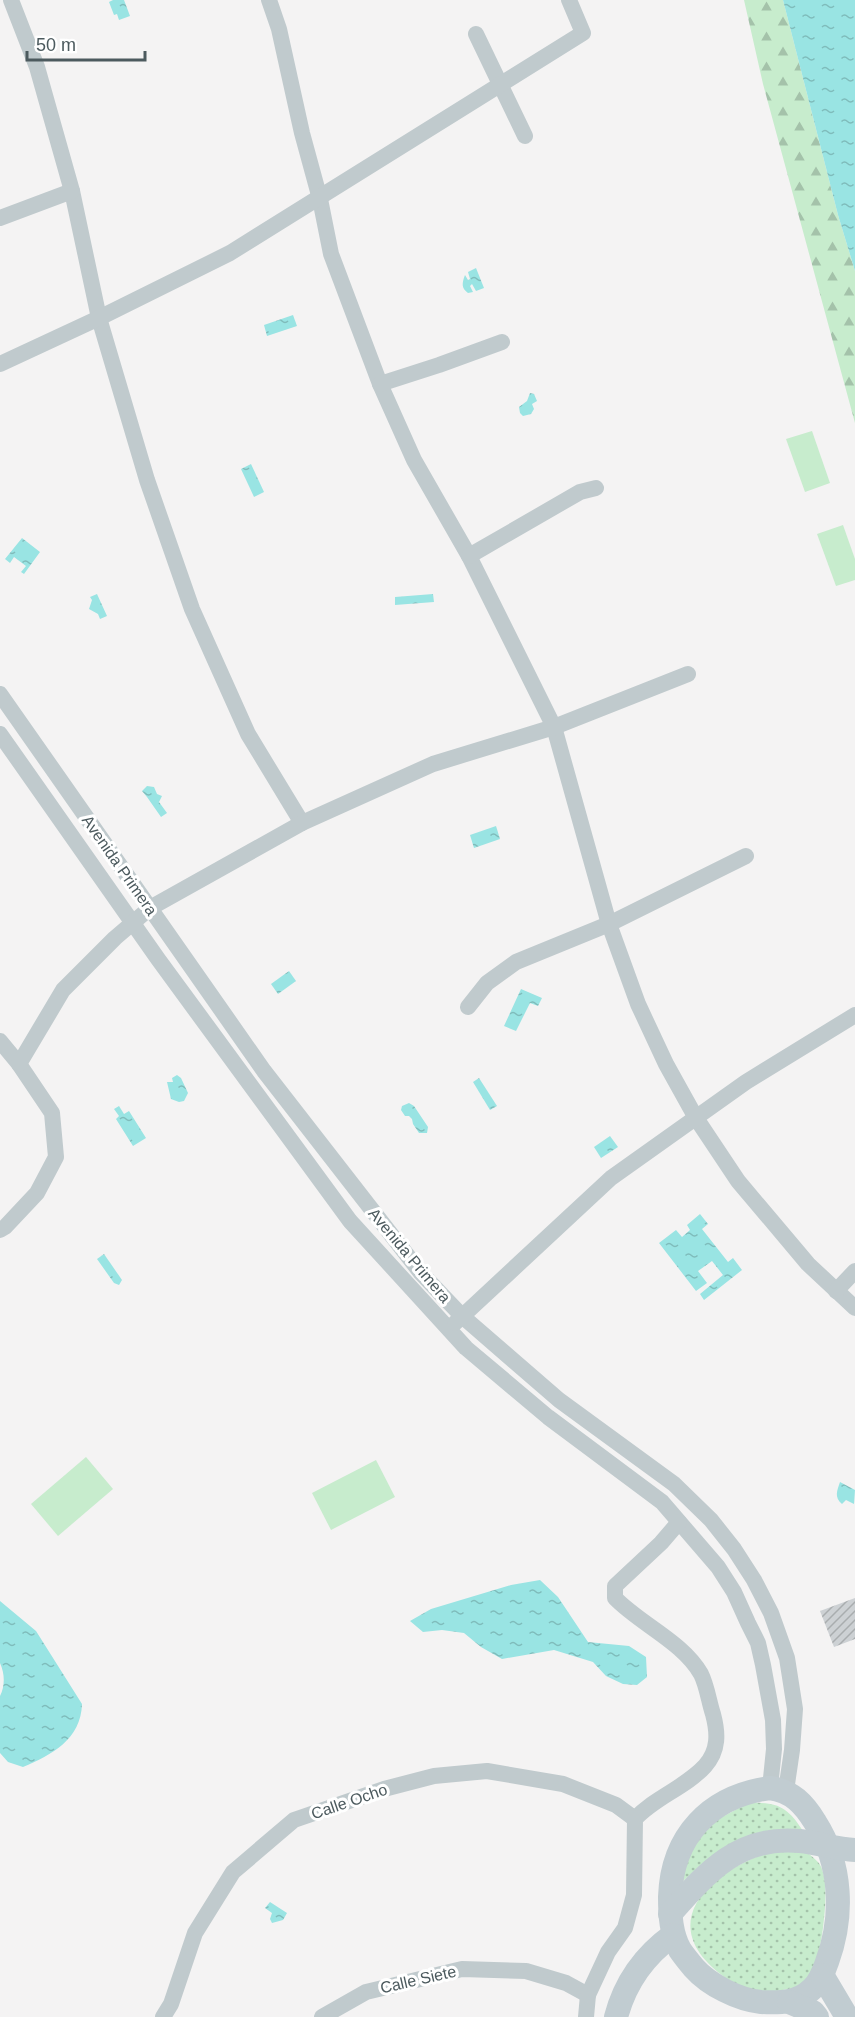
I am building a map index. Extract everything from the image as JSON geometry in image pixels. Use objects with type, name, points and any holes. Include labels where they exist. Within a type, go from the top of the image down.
[{"type":"main road","points":[[778,1790],[804,1806],[829,1846],[837,1877],[836,1923],[830,1954],[822,1975],[813,1989],[789,2002],[749,2001],[726,1992],[697,1971],[680,1951],[672,1924],[670,1882],[674,1866],[678,1853],[691,1830],[716,1807],[733,1797],[752,1791],[778,1790]]},
{"type":"main road","points":[[616,2017],[620,2001],[639,1967],[656,1948],[709,1871],[723,1861],[743,1850],[765,1843],[798,1841],[855,1850]]},
{"type":"main road","points":[[836,1923],[855,1901]]},
{"type":"main road","points":[[822,1975],[847,2017]]},
{"type":"main road","points":[[789,2002],[813,2012],[817,2017]]},
{"type":"street","points":[[11,0],[37,67],[72,191],[99,318],[147,480],[192,609],[248,734],[302,823]]},
{"type":"street","points":[[269,0],[279,29],[302,133],[320,198],[331,254],[380,384],[414,460],[469,556],[554,727],[609,924],[638,1004],[666,1064],[696,1118],[738,1180],[808,1264],[855,1308]]},
{"type":"street","points":[[0,364],[230,253],[583,33],[569,0]]},
{"type":"street","points":[[476,34],[525,136]]},
{"type":"street","points":[[0,218],[72,191]]},
{"type":"street","points":[[380,384],[502,342]]},
{"type":"street","points":[[469,556],[580,492],[596,488]]},
{"type":"street","points":[[20,1064],[63,990],[115,938],[150,908],[302,823],[433,764],[554,727],[688,674]]},
{"type":"street","name":"Avenida Primera","points":[[0,694],[264,1071],[421,1273],[462,1316],[559,1400],[674,1484],[711,1520],[734,1549],[771,1613],[787,1658],[795,1709],[792,1750],[778,1790]]},
{"type":"street","name":"Avenida Primera","points":[[0,734],[158,959],[350,1221],[448,1329],[504,1382],[662,1502],[718,1568],[734,1592],[758,1643],[773,1720],[778,1790]]},
{"type":"street","points":[[468,1006],[487,983],[516,962],[609,924],[746,856]]},
{"type":"street","points":[[448,1329],[611,1178],[746,1082],[855,1015]]},
{"type":"street","points":[[0,1041],[20,1064],[52,1113],[56,1157],[37,1193],[0,1230]]},
{"type":"street","points":[[836,1291],[855,1271]]},
{"type":"street","points":[[586,2017],[588,1995],[608,1952],[625,1928],[634,1895],[635,1818],[644,1808],[695,1776],[707,1763],[715,1747],[718,1731],[701,1675],[686,1654],[625,1609],[615,1598],[615,1586],[661,1543],[679,1522]]},
{"type":"street","points":[[763,1665],[787,1658]]},
{"type":"street","name":"Calle Ocho","points":[[163,2017],[171,2004],[195,1933],[233,1872],[294,1820],[384,1789],[434,1776],[487,1771],[563,1784],[616,1805],[635,1818]]},
{"type":"street","name":"Calle Siete","points":[[322,2017],[366,1992],[462,1969],[526,1971],[566,1983],[588,1995]]},
{"type":"green space","points":[[744,0],[783,0],[838,215],[855,271],[855,423],[763,84]]},
{"type":"green space","points":[[812,431],[830,483],[805,492],[786,439]]},
{"type":"green space","points":[[843,525],[855,559],[855,580],[836,586],[817,534]]},
{"type":"green space","points":[[86,1457],[113,1489],[58,1536],[31,1504]]},
{"type":"green space","points":[[376,1460],[395,1497],[331,1530],[312,1493]]},
{"type":"green space","points":[[748,1803],[767,1803],[780,1807],[792,1816],[803,1831],[703,1863],[682,1882],[689,1851],[713,1822]]},
{"type":"green space","points":[[773,1851],[807,1852],[822,1869],[826,1898],[821,1944],[814,1967],[806,1980],[792,1988],[767,1992],[743,1987],[729,1981],[702,1956],[692,1937],[691,1918],[698,1900],[711,1884],[750,1859]]},
{"type":"water","points":[[124,0],[130,16],[119,20],[117,14],[114,15],[109,2]]},
{"type":"water","points":[[783,0],[855,0],[855,271],[838,215]]},
{"type":"water","points":[[476,268],[484,288],[476,291],[472,284],[470,286],[473,292],[468,293],[463,287],[464,278],[465,275],[468,280],[470,279],[468,272]]},
{"type":"water","points":[[293,315],[297,326],[267,336],[264,325]]},
{"type":"water","points":[[530,393],[534,394],[537,401],[532,404],[534,409],[531,414],[523,416],[519,407],[527,401]]},
{"type":"water","points":[[251,464],[264,492],[254,497],[241,469]]},
{"type":"water","points":[[22,538],[40,552],[24,574],[21,572],[26,566],[14,557],[10,563],[5,559]]},
{"type":"water","points":[[97,594],[107,616],[100,619],[98,614],[89,609],[92,600],[90,597]]},
{"type":"water","points":[[433,594],[434,602],[395,605],[395,597]]},
{"type":"water","points":[[147,786],[154,787],[157,794],[162,796],[159,802],[167,813],[161,817],[142,791]]},
{"type":"water","points":[[496,826],[500,839],[474,848],[470,835]]},
{"type":"water","points":[[289,971],[296,981],[278,994],[271,984]]},
{"type":"water","points":[[521,989],[542,998],[538,1006],[530,1003],[516,1031],[504,1026]]},
{"type":"water","points":[[177,1075],[181,1078],[188,1093],[184,1101],[179,1102],[171,1099],[167,1082],[173,1082],[172,1078]]},
{"type":"water","points":[[479,1078],[497,1106],[490,1110],[473,1082]]},
{"type":"water","points":[[409,1103],[414,1106],[428,1127],[427,1133],[419,1133],[412,1119],[405,1116],[401,1110],[402,1106]]},
{"type":"water","points":[[119,1106],[124,1114],[129,1111],[146,1138],[133,1146],[116,1119],[119,1116],[114,1109]]},
{"type":"water","points":[[610,1136],[618,1147],[601,1158],[594,1147]]},
{"type":"water","points":[[700,1214],[708,1224],[702,1229],[728,1262],[733,1258],[742,1270],[704,1300],[700,1294],[723,1275],[712,1261],[698,1271],[707,1283],[696,1291],[659,1243],[676,1230],[682,1237],[690,1230],[687,1225]]},
{"type":"water","points":[[104,1254],[122,1280],[119,1285],[114,1283],[97,1259]]},
{"type":"water","points":[[840,1482],[855,1490],[854,1504],[846,1500],[842,1504],[839,1501],[837,1494]]},
{"type":"water","points":[[540,1580],[558,1597],[588,1642],[629,1646],[646,1657],[647,1677],[637,1685],[623,1684],[606,1676],[593,1662],[554,1650],[502,1659],[481,1647],[464,1633],[442,1630],[423,1632],[410,1621],[431,1609],[511,1585]]},
{"type":"water","points":[[0,1601],[36,1631],[82,1704],[80,1716],[71,1736],[54,1751],[23,1767],[8,1762],[0,1753],[0,1696],[4,1680],[0,1663]]},
{"type":"water","points":[[270,1902],[287,1913],[283,1920],[272,1923],[270,1919],[272,1913],[265,1908]]},
{"type":"building","points":[[855,1598],[855,1639],[834,1647],[820,1611]]}]
